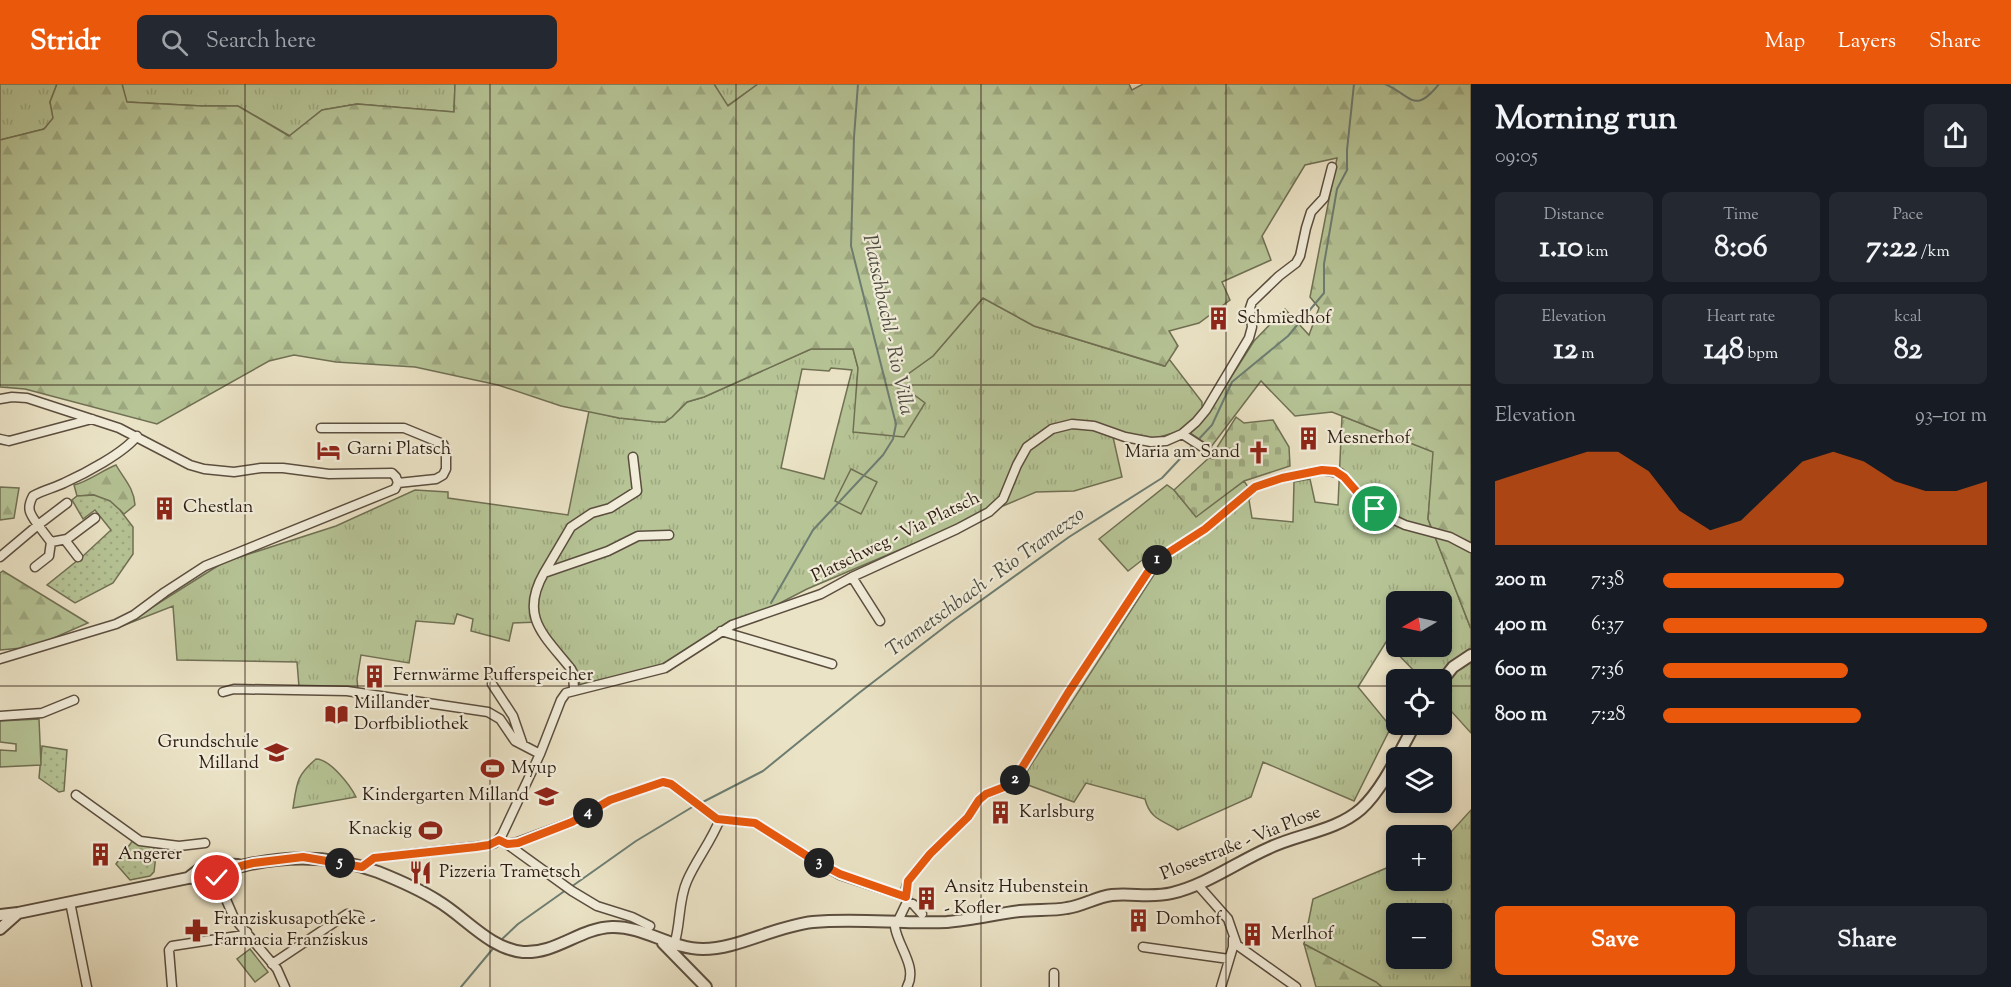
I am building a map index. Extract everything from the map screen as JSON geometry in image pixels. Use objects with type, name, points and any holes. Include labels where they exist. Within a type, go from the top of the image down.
[{"type":"street","points":[[1209,452],[1184,435],[1206,410],[1249,338],[1252,327],[1250,308],[1252,302],[1300,256],[1311,212],[1324,198],[1332,167]]},
{"type":"street","points":[[0,399],[27,398],[93,419],[137,436],[190,465],[204,469],[234,472],[283,468],[329,474],[381,472],[392,473],[398,483],[395,489],[205,566],[134,615],[116,624],[0,659]]},
{"type":"street","points":[[0,439],[9,441],[93,419]]},
{"type":"street","name":"Platschweg - Via Platsch","points":[[574,690],[665,668],[732,625],[811,598],[989,512],[1003,499],[1027,447],[1052,429],[1072,424],[1094,426],[1137,440],[1151,442],[1166,441],[1184,435]]},
{"type":"street","points":[[321,428],[404,428],[443,444],[446,451],[446,469],[443,475],[436,479],[398,483]]},
{"type":"street","points":[[36,567],[49,556],[51,542],[31,516],[28,505],[33,496],[107,459],[131,444],[137,436]]},
{"type":"street","points":[[503,842],[561,700],[566,693],[574,690],[571,669],[541,632],[533,612],[535,592],[571,527],[592,513],[610,508],[637,491],[633,457]]},
{"type":"street","points":[[907,987],[911,970],[896,931],[907,899],[908,881],[930,854],[968,817],[979,800],[986,794],[1012,784],[1068,693],[1154,562],[1205,529],[1255,487],[1282,478],[1322,470],[1335,471],[1344,477],[1364,500],[1388,517],[1405,525],[1450,537],[1471,548]]},
{"type":"street","points":[[0,557],[68,503]]},
{"type":"street","points":[[51,542],[65,540],[94,518]]},
{"type":"street","points":[[544,573],[608,550],[638,536],[669,536]]},
{"type":"street","points":[[65,540],[78,557]]},
{"type":"street","points":[[852,577],[880,621]]},
{"type":"street","points":[[721,631],[832,664]]},
{"type":"street","points":[[1451,669],[1471,655]]},
{"type":"street","points":[[492,684],[513,716],[523,745]]},
{"type":"street","points":[[223,692],[234,689],[347,691],[482,711],[500,719],[515,741],[540,754]]},
{"type":"street","points":[[0,716],[42,713],[74,700]]},
{"type":"street","name":"Plosestraße - Via Plose","points":[[0,915],[188,878],[211,871],[303,857],[362,867],[426,893],[497,944],[515,951],[539,951],[589,931],[617,927],[674,945],[698,949],[725,947],[771,931],[813,922],[946,922],[1022,911],[1067,908],[1110,896],[1174,893],[1197,884],[1270,847],[1351,816],[1361,809],[1374,794],[1409,735]]},
{"type":"street","points":[[362,867],[374,858],[503,842],[518,843],[556,829],[610,800],[659,782],[671,784],[713,817],[755,823],[840,874],[907,899],[922,914]]},
{"type":"street","points":[[76,795],[140,841],[179,846],[205,843]]},
{"type":"street","points":[[674,945],[686,882],[714,835],[720,819]]},
{"type":"street","points":[[503,842],[597,906],[632,917],[650,926]]},
{"type":"street","points":[[222,888],[236,868]]},
{"type":"street","points":[[211,871],[222,888],[234,918],[272,964],[285,987]]},
{"type":"street","points":[[1197,884],[1228,919],[1232,927],[1233,936],[1229,959],[1221,987]]},
{"type":"street","points":[[70,902],[87,987]]},
{"type":"street","points":[[0,930],[18,913]]},
{"type":"street","points":[[272,964],[347,914],[359,916]]},
{"type":"street","points":[[172,987],[169,950],[172,946],[244,935],[247,932]]},
{"type":"street","points":[[1233,936],[1237,945],[1243,950],[1296,987]]},
{"type":"street","points":[[661,940],[706,987]]},
{"type":"street","points":[[1143,947],[1229,959]]},
{"type":"street","points":[[687,967],[698,949]]},
{"type":"street","points":[[1054,973],[1054,987]]},
{"type":"green space","points":[[0,84],[57,84],[50,102],[54,118],[44,129],[0,140]]},
{"type":"green space","points":[[57,84],[122,84],[127,102],[238,106],[289,136],[322,110],[357,104],[454,112],[455,84],[714,84],[728,106],[758,84],[1129,84],[1132,90],[1143,84],[1471,84],[1471,629],[1428,519],[1433,452],[1332,412],[1295,416],[1261,381],[1211,447],[1189,432],[1207,415],[1254,341],[1285,309],[1309,335],[1319,308],[1310,297],[1337,158],[1305,165],[1262,236],[1271,260],[1222,282],[1230,300],[1199,323],[1169,331],[1178,346],[1165,366],[1034,326],[983,298],[933,356],[897,382],[925,403],[904,437],[853,432],[858,368],[853,349],[811,349],[704,397],[687,402],[665,422],[619,418],[561,406],[498,385],[415,367],[336,362],[294,355],[269,361],[157,424],[25,389],[0,387],[0,140],[44,129],[53,118],[50,102]]},
{"type":"green space","points":[[122,84],[455,84],[454,112],[357,104],[322,110],[290,136],[238,106],[126,102]]},
{"type":"green space","points":[[714,84],[758,84],[727,106]]},
{"type":"green space","points":[[983,298],[1034,326],[1164,366],[1169,359],[1202,402],[1202,410],[1180,431],[1156,438],[1113,437],[1122,477],[1074,491],[1036,492],[807,589],[659,666],[580,685],[575,668],[539,622],[513,623],[509,641],[471,631],[473,619],[457,614],[454,624],[416,621],[409,663],[361,655],[357,679],[358,690],[299,687],[297,662],[177,660],[173,606],[122,626],[224,562],[336,526],[415,490],[448,492],[448,498],[568,515],[589,411],[619,418],[665,422],[687,402],[704,397],[811,349],[853,349],[858,368],[854,432],[896,382],[933,356]],"holes":[[[802,369],[852,370],[824,479],[781,468]]]},
{"type":"green space","points":[[1342,416],[1434,452],[1428,519],[1471,629],[1471,733],[1452,712],[1452,669],[1412,669],[1401,657],[1452,657],[1452,591],[1386,591],[1386,642],[1358,687],[1386,721],[1387,735],[1354,801],[1263,762],[1251,797],[1178,830],[1153,815],[1145,799],[1086,783],[1074,802],[1020,782],[1161,564],[1146,557],[1128,571],[1099,539],[1167,485],[1196,516],[1244,481],[1253,494],[1249,500],[1252,518],[1293,522],[1294,482],[1310,479],[1315,502],[1338,505]]},
{"type":"green space","points":[[1236,417],[1244,423],[1273,420],[1289,447],[1290,466],[1244,481],[1196,517],[1174,490],[1213,454]]},
{"type":"green space","points":[[116,465],[131,489],[135,505],[124,514],[94,495],[77,496],[74,485]]},
{"type":"green space","points":[[851,469],[877,482],[861,514],[835,501]]},
{"type":"green space","points":[[0,487],[19,488],[14,518],[0,520]]},
{"type":"green space","points":[[94,495],[110,501],[133,527],[133,554],[113,583],[75,603],[47,585],[111,530],[95,510],[83,519],[72,500],[77,496]]},
{"type":"green space","points":[[3,571],[88,623],[33,647],[0,650],[0,573]]},
{"type":"green space","points":[[39,719],[41,765],[0,767],[0,750],[16,751],[16,744],[0,742],[0,721]]},
{"type":"green space","points":[[42,746],[67,750],[64,791],[59,792],[39,778]]},
{"type":"green space","points":[[316,759],[333,768],[356,797],[293,808],[295,792],[301,775]]},
{"type":"green space","points":[[1471,810],[1471,987],[1382,987],[1304,944],[1313,899],[1386,868],[1386,891],[1452,891],[1452,831]]},
{"type":"green space","points":[[133,840],[157,847],[154,872],[150,876],[130,880],[116,864]]},
{"type":"green space","points":[[1304,944],[1376,982],[1382,987],[1316,987]]},
{"type":"green space","points":[[250,949],[268,972],[255,982],[237,959]]},
{"type":"waterway","name":"Platschbachl - Rio Villa","points":[[771,603],[813,530],[883,455],[893,439],[896,424],[851,246],[858,84]]},
{"type":"waterway","name":"Trametschbach - Rio Tramezzo","points":[[1197,441],[1212,425],[1232,382],[1288,336],[1324,293],[1324,264],[1337,189],[1347,170],[1354,84]]},
{"type":"waterway","points":[[1385,84],[1418,101],[1424,99],[1439,84]]},
{"type":"waterway","name":"Trametschbach - Rio Tramezzo","points":[[699,804],[763,771],[951,622],[1069,537],[1162,478],[1193,445]]},
{"type":"waterway","name":"Trametschbach - Rio Tramezzo","points":[[571,887],[636,841],[694,806]]},
{"type":"waterway","name":"Trametschbach - Rio Tramezzo","points":[[500,941],[518,924],[566,890]]},
{"type":"waterway","name":"Trametschbach - Rio Tramezzo","points":[[461,987],[496,945]]},
{"type":"place","name":"Schmiedhof","points":[[1219,319]]},
{"type":"place","name":"Mesnerhof","points":[[1309,439]]},
{"type":"place","name":"Garni Platsch","points":[[329,450]]},
{"type":"place","name":"Maria am Sand","points":[[1258,453]]},
{"type":"place","name":"Chestlan","points":[[165,508]]},
{"type":"place","name":"Fernwärme Pufferspeicher","points":[[375,676]]},
{"type":"place","name":"Millander Dorfbibliothek","points":[[336,714]]},
{"type":"place","name":"Grundschule Milland","points":[[277,753]]},
{"type":"place","name":"Myup","points":[[493,769]]},
{"type":"place","name":"Kindergarten Milland","points":[[547,796]]},
{"type":"place","name":"Karlsburg","points":[[1001,813]]},
{"type":"place","name":"Knackig","points":[[430,830]]},
{"type":"place","name":"Angerer","points":[[100,855]]},
{"type":"place","name":"Pizzeria Trametsch","points":[[421,873]]},
{"type":"place","name":"Ansitz Hubenstein - Kofler","points":[[926,898]]},
{"type":"place","name":"Domhof","points":[[1138,920]]},
{"type":"place","name":"Franziskusapotheke - Farmacia Franziskus","points":[[196,930]]},
{"type":"place","name":"Merlhof","points":[[1253,935]]},
{"type":"route","points":[[217,878],[216,873],[241,866],[284,859],[315,858],[362,867],[374,858],[476,847],[489,845],[499,840],[507,844],[518,843],[564,826],[626,793],[668,782],[717,819],[755,823],[840,874],[906,897],[908,881],[930,854],[968,817],[979,800],[986,794],[1012,784],[1068,693],[1154,562],[1205,529],[1255,487],[1282,478],[1322,470],[1335,471],[1340,473],[1375,509]]}]
